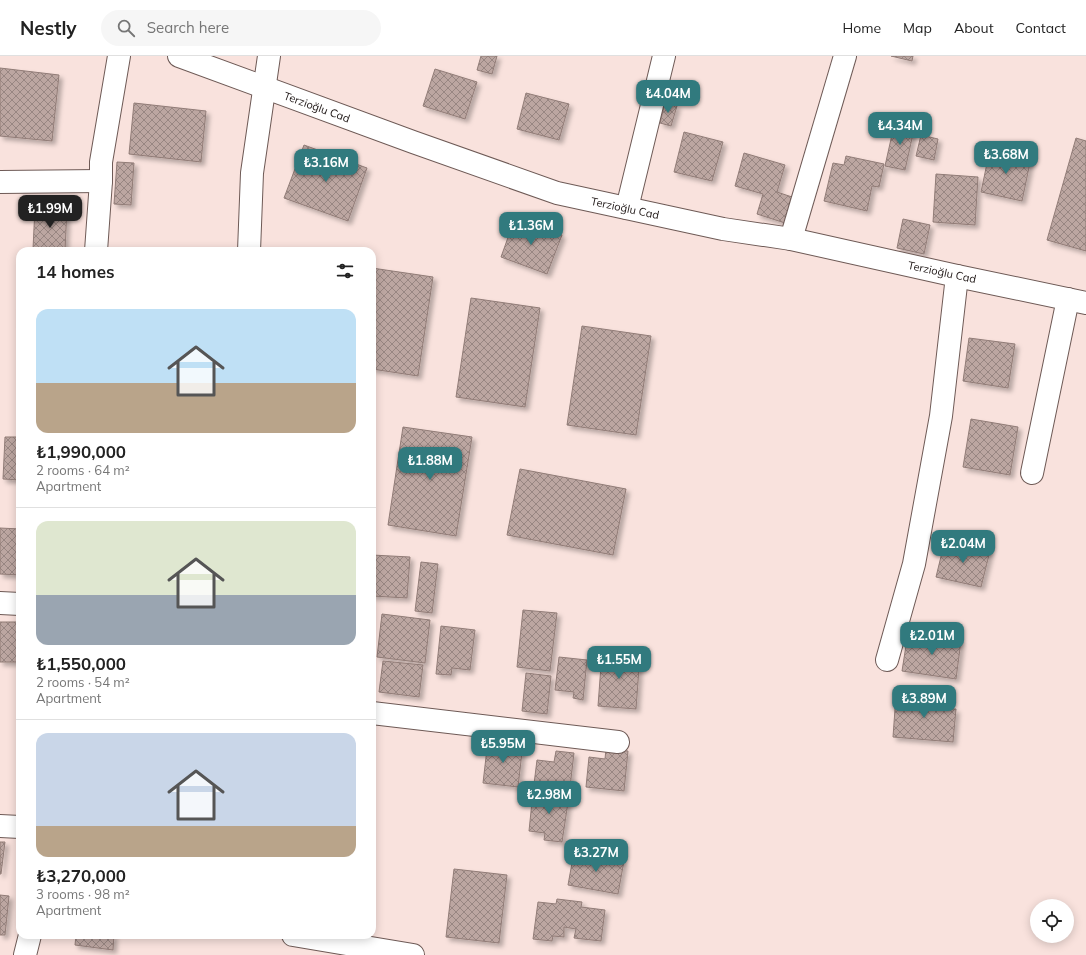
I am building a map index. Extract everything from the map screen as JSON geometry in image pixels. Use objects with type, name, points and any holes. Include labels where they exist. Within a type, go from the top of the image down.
[{"type":"street","points":[[96,247],[101,162],[119,56]]},
{"type":"street","points":[[249,247],[252,173],[268,56]]},
{"type":"street","points":[[627,208],[664,56]]},
{"type":"street","points":[[791,239],[845,56]]},
{"type":"street","name":"Terzioğlu Cad","points":[[185,57],[413,142],[557,193],[723,229],[791,239],[1077,301]]},
{"type":"street","points":[[0,182],[101,181]]},
{"type":"street","points":[[887,660],[914,564],[941,416],[957,276]]},
{"type":"street","points":[[1032,473],[1077,301]]},
{"type":"street","points":[[0,603],[16,604]]},
{"type":"street","points":[[376,713],[618,742]]},
{"type":"street","points":[[0,826],[16,827]]},
{"type":"street","points":[[25,955],[29,939]]},
{"type":"street","points":[[317,939],[413,955]]},
{"type":"building","points":[[481,56],[497,56],[492,74],[477,70]]},
{"type":"building","points":[[891,56],[913,56],[912,61]]},
{"type":"building","points":[[0,68],[59,75],[52,141],[0,136]]},
{"type":"building","points":[[435,69],[477,82],[465,119],[423,106]]},
{"type":"building","points":[[526,93],[569,104],[559,140],[517,129]]},
{"type":"building","points":[[134,103],[206,111],[201,162],[129,154]]},
{"type":"building","points":[[665,103],[677,106],[671,126],[660,123]]},
{"type":"building","points":[[895,121],[915,125],[905,170],[885,166]]},
{"type":"building","points":[[684,132],[723,142],[712,181],[674,172]]},
{"type":"building","points":[[921,135],[938,139],[934,160],[916,156]]},
{"type":"building","points":[[1076,138],[1086,141],[1086,251],[1047,240]]},
{"type":"building","points":[[304,145],[367,168],[348,221],[284,198]]},
{"type":"building","points":[[990,149],[1031,158],[1022,201],[981,192]]},
{"type":"building","points":[[744,153],[785,165],[777,192],[792,197],[785,223],[757,214],[763,194],[735,186]]},
{"type":"building","points":[[846,156],[884,164],[879,187],[872,186],[867,211],[824,201],[833,163],[844,165]]},
{"type":"building","points":[[117,162],[134,163],[131,205],[114,204]]},
{"type":"building","points":[[936,174],[978,177],[975,225],[933,222]]},
{"type":"building","points":[[35,207],[67,208],[65,247],[33,247]]},
{"type":"building","points":[[515,218],[562,235],[547,274],[501,257]]},
{"type":"building","points":[[903,219],[930,225],[924,254],[897,248]]},
{"type":"building","points":[[376,269],[433,277],[418,376],[376,370]]},
{"type":"building","points":[[471,298],[540,308],[525,407],[456,397]]},
{"type":"building","points":[[582,326],[651,336],[636,435],[567,425]]},
{"type":"building","points":[[969,338],[1015,344],[1008,388],[963,381]]},
{"type":"building","points":[[971,419],[1018,427],[1010,475],[963,467]]},
{"type":"building","points":[[403,427],[472,437],[456,536],[388,525]]},
{"type":"building","points":[[5,437],[16,437],[16,480],[3,479]]},
{"type":"building","points":[[520,469],[626,489],[613,555],[507,535]]},
{"type":"building","points":[[0,528],[16,529],[16,575],[0,574]]},
{"type":"building","points":[[945,540],[990,551],[981,587],[936,577]]},
{"type":"building","points":[[376,555],[410,557],[407,598],[376,596]]},
{"type":"building","points":[[421,562],[438,564],[432,613],[415,611]]},
{"type":"building","points":[[523,610],[557,613],[550,671],[517,667]]},
{"type":"building","points":[[382,614],[430,620],[425,663],[377,657]]},
{"type":"building","points":[[0,622],[16,622],[16,662],[0,662]]},
{"type":"building","points":[[441,626],[475,630],[470,670],[452,668],[451,675],[436,674]]},
{"type":"building","points":[[908,633],[961,641],[956,679],[902,671]]},
{"type":"building","points":[[602,652],[640,655],[636,709],[598,706]]},
{"type":"building","points":[[559,657],[587,660],[583,700],[573,698],[574,692],[555,690]]},
{"type":"building","points":[[383,661],[423,665],[419,697],[379,692]]},
{"type":"building","points":[[526,673],[551,676],[547,714],[522,711]]},
{"type":"building","points":[[896,695],[948,700],[947,709],[956,709],[953,742],[893,737]]},
{"type":"building","points":[[488,740],[523,744],[518,787],[483,783]]},
{"type":"building","points":[[606,749],[628,751],[624,791],[586,787],[589,757],[605,759]]},
{"type":"building","points":[[556,751],[574,753],[569,796],[533,792],[537,760],[554,762]]},
{"type":"building","points":[[533,792],[569,796],[562,842],[544,840],[545,833],[529,831]]},
{"type":"building","points":[[0,842],[5,842],[1,874],[0,874]]},
{"type":"building","points":[[574,852],[624,861],[618,894],[568,885]]},
{"type":"building","points":[[454,869],[507,875],[499,943],[446,937]]},
{"type":"building","points":[[0,895],[9,896],[5,935],[0,935]]},
{"type":"building","points":[[557,899],[582,902],[581,907],[605,910],[601,941],[574,938],[576,929],[564,927],[564,937],[553,936],[552,941],[533,939],[538,902],[556,904]]},
{"type":"building","points":[[76,939],[114,939],[113,950],[75,945]]}]
